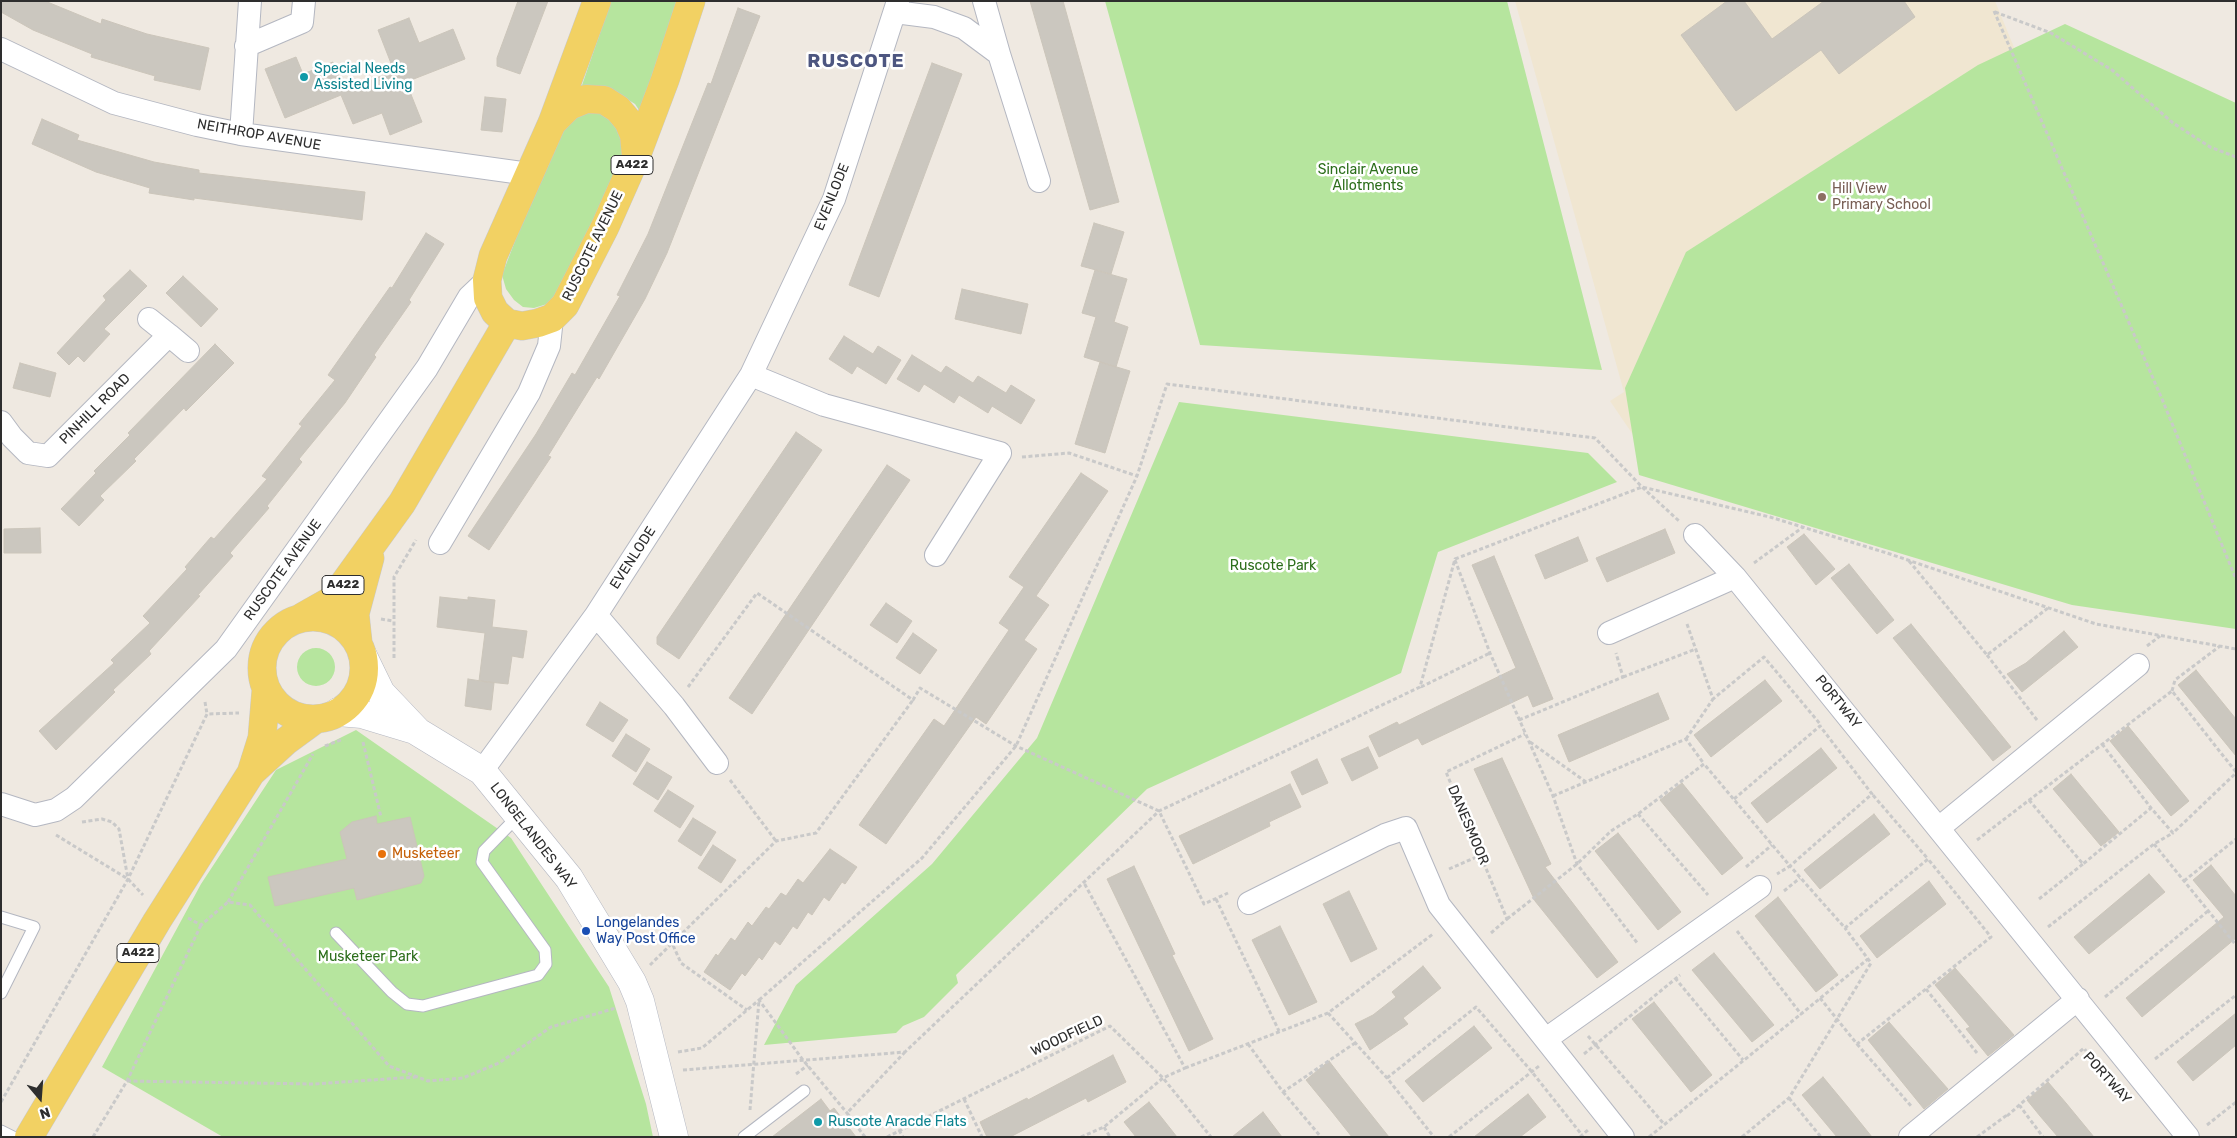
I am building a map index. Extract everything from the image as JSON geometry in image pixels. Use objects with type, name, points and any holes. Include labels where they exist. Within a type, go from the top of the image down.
[{"type":"main road","name":"A422","points":[[302,617],[332,600],[402,504],[507,323],[495,312],[488,298],[487,280],[493,256],[552,123],[597,1]]},
{"type":"main road","name":"RUSCOTE AVENUE","points":[[552,318],[564,305],[578,281],[636,157],[666,80],[691,1]]},
{"type":"main road","name":"A422","points":[[552,123],[569,106],[586,99],[604,100],[618,109],[628,121],[634,135],[636,157]]},
{"type":"main road","points":[[507,323],[522,326],[538,324],[552,318]]},
{"type":"main road","name":"A422","points":[[360,649],[355,614],[374,542]]},
{"type":"main road","points":[[318,616],[334,621],[348,629],[360,649],[364,672],[360,688],[351,702],[327,716],[301,718],[287,712],[275,703],[265,702],[262,660],[266,645],[275,632],[288,622],[302,617],[318,616]]},
{"type":"main road","name":"A422","points":[[29,1137],[157,921],[251,773],[262,738],[265,702]]},
{"type":"main road","name":"A422","points":[[251,773],[286,741],[327,716]]},
{"type":"street","points":[[241,134],[250,1]]},
{"type":"street","points":[[246,46],[302,22],[304,1]]},
{"type":"street","points":[[984,1],[1039,181]]},
{"type":"street","name":"EVENLODE","points":[[482,771],[596,615],[751,375],[834,199],[897,7],[934,17],[964,28],[999,54]]},
{"type":"street","name":"NEITHROP AVENUE","points":[[1,49],[114,103],[241,134],[530,174]]},
{"type":"street","name":"RUSCOTE AVENUE","points":[[1,804],[34,815],[56,810],[74,798],[226,649],[427,368],[470,297],[487,280]]},
{"type":"street","points":[[149,318],[188,351]]},
{"type":"street","points":[[440,543],[529,393],[549,346],[552,318]]},
{"type":"street","name":"PINHILL ROAD","points":[[1,422],[12,437],[28,453],[48,456],[169,336]]},
{"type":"street","points":[[751,375],[824,405],[1000,453],[936,555]]},
{"type":"street","name":"PORTWAY","points":[[1695,535],[1735,577],[1842,707],[2137,1073],[2194,1134]]},
{"type":"street","points":[[1609,633],[1735,577]]},
{"type":"street","points":[[596,615],[674,706],[717,763]]},
{"type":"street","name":"LONGELANDES WAY","points":[[360,649],[381,693],[418,732]]},
{"type":"street","points":[[1940,827],[2138,665]]},
{"type":"street","name":"LONGELANDES WAY","points":[[327,716],[362,714],[418,732],[482,771],[569,878],[632,982],[640,1001],[674,1137]]},
{"type":"street","points":[[1253,901],[1385,835],[1406,828],[1439,906],[1623,1137]]},
{"type":"street","points":[[1552,1046],[1574,1019],[1760,887]]},
{"type":"street","points":[[1918,1130],[1990,1071],[2083,1006]]},
{"type":"lane","points":[[336,933],[392,992],[408,1004],[423,1006],[538,975],[546,964],[545,950],[482,862],[484,851],[519,816]]},
{"type":"lane","points":[[1,917],[34,927],[1,993]]},
{"type":"lane","points":[[744,1137],[804,1091]]},
{"type":"lane","points":[[1,1131],[13,1137]]},
{"type":"path","points":[[2236,157],[2210,147],[2173,123],[2112,70],[2051,33],[1994,11],[2162,399],[2236,579]]},
{"type":"path","points":[[676,1052],[702,1048],[776,988],[922,858],[1016,746],[1137,476],[1168,384],[1595,438],[1642,487],[1695,535]]},
{"type":"path","points":[[1000,453],[1027,458],[1069,453],[1137,476]]},
{"type":"path","points":[[1455,560],[1642,487],[1770,517],[1908,560],[2096,624],[2236,649]]},
{"type":"path","points":[[1735,577],[1803,527]]},
{"type":"path","points":[[1455,560],[1490,654],[1553,796],[1577,864],[1656,961],[1743,1060]]},
{"type":"path","points":[[1420,687],[1455,560]]},
{"type":"path","points":[[1908,560],[1987,655],[2050,737]]},
{"type":"path","points":[[674,706],[757,593],[913,700]]},
{"type":"path","points":[[1680,602],[1713,699]]},
{"type":"path","points":[[1987,655],[2048,608]]},
{"type":"path","points":[[1609,633],[1623,677]]},
{"type":"path","points":[[1960,852],[2172,690],[2175,680],[2220,646]]},
{"type":"path","points":[[1519,720],[1696,649]]},
{"type":"path","points":[[847,1113],[905,1052],[1083,881],[1159,811],[1490,654]]},
{"type":"path","points":[[1553,796],[1686,739],[1713,699],[1764,657],[1872,794],[1991,937],[1857,1044]]},
{"type":"path","points":[[632,982],[776,841],[816,833],[920,688],[1016,746],[1159,811],[1204,904],[1230,892],[1253,901]]},
{"type":"path","points":[[2031,941],[2154,844],[2173,833],[2236,773],[2172,690]]},
{"type":"path","points":[[1,1102],[128,879],[207,714],[265,702]]},
{"type":"path","points":[[1734,800],[1842,707]]},
{"type":"path","points":[[361,733],[381,817]]},
{"type":"path","name":"DANESMOOR","points":[[1507,919],[1446,772],[1525,734]]},
{"type":"path","points":[[1686,739],[1734,800],[1845,928],[1872,964],[1789,1098],[1742,1137]]},
{"type":"path","points":[[1529,742],[1586,782]]},
{"type":"path","points":[[2102,744],[2151,808],[2173,833]]},
{"type":"path","points":[[228,902],[316,749]]},
{"type":"path","points":[[717,763],[776,841]]},
{"type":"path","points":[[1472,947],[1577,864],[1611,831],[1638,814],[1704,764]]},
{"type":"path","points":[[1760,887],[1790,866],[1872,794]]},
{"type":"path","points":[[2029,800],[2083,864]]},
{"type":"path","points":[[2039,899],[2151,808]]},
{"type":"path","points":[[1638,814],[1723,913],[1801,1014]]},
{"type":"path","points":[[74,824],[102,819],[112,822],[119,829],[128,879]]},
{"type":"path","points":[[55,834],[128,879]]},
{"type":"path","points":[[2184,881],[2236,839]]},
{"type":"path","points":[[2154,844],[2236,945]]},
{"type":"path","points":[[1427,878],[1480,855]]},
{"type":"path","points":[[1845,928],[1928,860]]},
{"type":"path","points":[[1083,881],[1185,1068]]},
{"type":"path","points":[[1216,899],[1279,1031]]},
{"type":"path","points":[[2083,1006],[2208,911]]},
{"type":"path","points":[[1081,1137],[1104,1128],[1163,1078],[1328,1013],[1450,919]]},
{"type":"path","points":[[93,1137],[127,1081],[201,925]]},
{"type":"path","points":[[615,954],[643,942],[662,939],[672,943],[681,963],[747,1010]]},
{"type":"path","points":[[1649,1137],[1868,959]]},
{"type":"path","points":[[1926,989],[1990,1071]]},
{"type":"path","name":"PORTWAY","points":[[2137,1073],[2236,995]]},
{"type":"path","points":[[1820,998],[1857,1044],[1918,1130]]},
{"type":"path","points":[[759,1000],[803,1060],[865,1137]]},
{"type":"path","points":[[750,1110],[752,1065],[759,1000]]},
{"type":"path","points":[[1387,1078],[1476,1007],[1532,1072],[1582,1135]]},
{"type":"path","points":[[1328,1013],[1387,1078],[1434,1137]]},
{"type":"path","points":[[1574,1019],[1664,1124]]},
{"type":"path","name":"WOODFIELD","points":[[887,1137],[1110,1026],[1163,1078],[1211,1137]]},
{"type":"path","points":[[1248,1043],[1283,1092],[1321,1137]]},
{"type":"path","points":[[1283,1092],[1355,1043]]},
{"type":"path","points":[[1449,1137],[1532,1072],[1552,1046]]},
{"type":"path","name":"PORTWAY","points":[[2007,1116],[2084,1048],[2090,1056]]},
{"type":"path","points":[[682,1070],[905,1052]]},
{"type":"path","points":[[127,1081],[314,1084],[417,1076]]},
{"type":"path","points":[[1789,1098],[1821,1137]]},
{"type":"path","points":[[964,1099],[982,1137]]},
{"type":"path","points":[[2194,1134],[2236,1102]]},
{"type":"path","name":"PORTWAY","points":[[1977,1137],[2020,1106],[2043,1137]]},
{"type":"path","points":[[1104,1128],[1110,1137]]},
{"type":"path","points":[[899,1130],[903,1137]]},
{"type":"shaded area","name":"Hill View Primary School","points":[[1515,1],[1995,1],[2236,590],[1640,445],[1610,401],[1624,392]]},
{"type":"green space","points":[[611,1],[685,1],[643,116],[635,104],[616,92],[580,91]]},
{"type":"green space","name":"Sinclair Avenue Allotments","points":[[1105,1],[1507,1],[1602,370],[1200,345]]},
{"type":"green space","name":"Hill View Primary School","points":[[2065,24],[2236,103],[2236,629],[2072,605],[1639,475],[1625,388],[1686,252],[1978,65]]},
{"type":"green space","points":[[586,111],[596,111],[617,123],[625,150],[589,232],[557,295],[547,304],[534,308],[523,307],[514,300],[506,289],[502,275],[520,228],[565,127],[573,118]]},
{"type":"green space","name":"Ruscote Park","points":[[1179,402],[1588,453],[1617,482],[1438,552],[1401,673],[1147,789],[956,975],[958,983],[924,1017],[903,1026],[896,1033],[764,1045],[796,985],[932,864],[1037,738]]},
{"type":"green space","points":[[316,648],[323,649],[329,654],[334,660],[334,674],[329,680],[323,685],[316,686],[309,685],[303,680],[298,674],[297,667],[298,660],[303,654],[309,649]]},
{"type":"green space","name":"Musketeer Park","points":[[356,730],[511,838],[609,987],[646,1104],[653,1137],[223,1137],[102,1067],[201,884],[276,770]]},
{"type":"building","points":[[1,1],[45,1],[101,24],[102,19],[147,34],[209,48],[200,90],[154,80],[155,76],[91,57],[92,54],[33,30],[1,12]]},
{"type":"building","points":[[518,1],[548,1],[520,74],[497,66],[497,58]]},
{"type":"building","points":[[1030,1],[1063,1],[1119,202],[1090,210]]},
{"type":"building","points":[[1727,1],[1744,1],[1772,39],[1824,1],[1904,1],[1915,17],[1839,74],[1821,50],[1736,111],[1681,35]]},
{"type":"building","points":[[738,8],[760,16],[667,253],[645,299],[599,379],[597,377],[548,456],[551,457],[489,550],[468,536],[536,434],[572,373],[575,375],[620,296],[617,295],[648,234],[708,83],[711,84]]},
{"type":"building","name":"Special Needs Assisted Living","points":[[409,18],[419,43],[453,29],[465,59],[406,82],[422,122],[390,135],[382,113],[353,124],[341,95],[285,118],[265,69],[296,57],[303,74],[333,62],[345,91],[394,71],[378,30]]},
{"type":"building","points":[[932,63],[962,74],[879,297],[849,285]]},
{"type":"building","points":[[485,97],[506,99],[502,132],[481,130]]},
{"type":"building","points":[[42,119],[79,135],[77,140],[154,162],[199,170],[199,173],[365,192],[362,220],[149,193],[150,188],[96,172],[32,144]]},
{"type":"building","points":[[1094,223],[1124,232],[1111,274],[1081,266]]},
{"type":"building","points":[[426,233],[444,244],[409,300],[411,302],[374,355],[376,357],[345,403],[299,459],[302,462],[267,506],[269,508],[230,553],[233,556],[198,595],[200,596],[149,651],[151,654],[113,690],[115,692],[56,750],[39,731],[114,663],[111,660],[150,623],[143,616],[187,569],[185,567],[211,537],[214,539],[267,479],[262,476],[302,426],[299,424],[335,380],[328,375],[390,287],[392,288]]},
{"type":"building","points":[[130,270],[147,286],[104,329],[110,334],[84,362],[78,356],[69,365],[57,353],[106,300],[103,296]]},
{"type":"building","points":[[1095,270],[1127,279],[1114,322],[1128,327],[1116,367],[1084,357],[1096,317],[1082,313]]},
{"type":"building","points":[[183,276],[218,309],[201,327],[166,293]]},
{"type":"building","points":[[962,289],[1028,304],[1021,334],[955,319]]},
{"type":"building","points":[[844,336],[873,354],[878,346],[901,360],[886,384],[857,366],[852,374],[829,359]]},
{"type":"building","points":[[215,344],[234,363],[186,411],[184,408],[134,459],[136,461],[100,496],[104,500],[79,526],[61,509],[96,473],[94,471],[130,435],[128,433]]},
{"type":"building","points":[[912,355],[941,373],[946,366],[973,383],[978,376],[1006,393],[1011,385],[1035,400],[1021,424],[992,406],[988,413],[959,395],[954,403],[924,384],[919,392],[897,379]]},
{"type":"building","points":[[1100,362],[1130,371],[1105,453],[1075,444]]},
{"type":"building","points":[[20,363],[56,373],[50,397],[13,388]]},
{"type":"building","points":[[796,432],[822,450],[679,659],[657,644],[657,637]]},
{"type":"building","points":[[887,465],[910,480],[752,714],[729,698]]},
{"type":"building","points":[[1081,473],[1108,491],[1036,596],[1049,605],[1024,640],[1037,649],[986,724],[976,717],[886,844],[859,825],[934,719],[944,726],[1009,630],[999,623],[1024,587],[1009,577]]},
{"type":"building","points":[[40,528],[41,553],[4,553],[4,529]]},
{"type":"building","points":[[1665,529],[1675,553],[1607,582],[1596,558]]},
{"type":"building","points":[[1804,534],[1835,569],[1816,585],[1787,547]]},
{"type":"building","points":[[1578,537],[1588,561],[1545,579],[1535,555]]},
{"type":"building","points":[[1494,556],[1553,699],[1533,707],[1528,695],[1422,745],[1418,738],[1379,757],[1369,736],[1397,722],[1399,725],[1516,668],[1472,565]]},
{"type":"building","points":[[1849,564],[1894,620],[1877,634],[1831,578]]},
{"type":"building","points":[[440,597],[468,600],[468,597],[495,600],[492,627],[527,631],[523,658],[512,656],[508,684],[479,681],[485,633],[437,627]]},
{"type":"building","points":[[886,603],[912,621],[897,643],[870,625]]},
{"type":"building","points":[[1911,624],[2011,747],[1993,761],[1893,638]]},
{"type":"building","points":[[2064,631],[2078,647],[2022,692],[2007,674],[2026,663]]},
{"type":"building","points":[[913,633],[937,650],[920,674],[896,658]]},
{"type":"building","points":[[2196,670],[2236,719],[2236,756],[2178,685]]},
{"type":"building","points":[[468,679],[494,683],[491,710],[465,706]]},
{"type":"building","points":[[1765,680],[1782,701],[1711,757],[1694,735]]},
{"type":"building","points":[[1658,693],[1669,719],[1569,762],[1558,735]]},
{"type":"building","points":[[600,702],[628,720],[613,742],[586,725]]},
{"type":"building","points":[[2128,726],[2189,801],[2171,816],[2110,741]]},
{"type":"building","points":[[626,734],[650,749],[636,772],[612,756]]},
{"type":"building","points":[[1368,747],[1378,768],[1352,781],[1341,759]]},
{"type":"building","points":[[1821,748],[1837,768],[1767,823],[1751,803]]},
{"type":"building","points":[[1502,758],[1551,864],[1545,867],[1618,962],[1597,978],[1535,901],[1474,769]]},
{"type":"building","points":[[1317,759],[1328,783],[1302,795],[1291,772]]},
{"type":"building","points":[[647,762],[672,777],[658,800],[633,784]]},
{"type":"building","points":[[2071,774],[2119,832],[2101,846],[2053,789]]},
{"type":"building","points":[[1682,783],[1743,858],[1722,875],[1660,800]]},
{"type":"building","points":[[1290,784],[1301,807],[1269,822],[1270,826],[1193,864],[1179,836]]},
{"type":"building","points":[[668,790],[694,806],[680,828],[654,811]]},
{"type":"building","points":[[1874,814],[1890,834],[1820,889],[1804,870]]},
{"type":"building","name":"Musketeer","points":[[376,816],[377,824],[410,817],[424,876],[421,883],[357,900],[354,888],[275,906],[268,877],[347,859],[340,832],[352,822]]},
{"type":"building","points":[[693,818],[716,832],[701,856],[678,841]]},
{"type":"building","points":[[1618,833],[1681,912],[1658,930],[1595,851]]},
{"type":"building","points":[[713,845],[736,860],[721,883],[698,868]]},
{"type":"building","points":[[830,849],[857,867],[845,884],[842,882],[829,901],[824,897],[812,915],[808,912],[797,929],[793,926],[780,945],[775,941],[762,960],[759,957],[745,976],[742,973],[730,990],[704,972],[716,954],[718,956],[731,938],[735,941],[748,922],[752,926],[766,907],[769,909],[781,893],[786,896],[798,879],[803,883]]},
{"type":"building","points":[[2211,865],[2236,896],[2236,938],[2142,1017],[2126,998],[2224,917],[2193,880]]},
{"type":"building","points":[[1134,866],[1175,954],[1172,955],[1213,1039],[1189,1051],[1107,879]]},
{"type":"building","points":[[2149,874],[2165,892],[2089,954],[2074,937]]},
{"type":"building","points":[[1929,881],[1946,904],[1877,958],[1860,936]]},
{"type":"building","points":[[1349,891],[1377,949],[1351,962],[1323,904]]},
{"type":"building","points":[[1778,897],[1838,975],[1816,992],[1755,916]]},
{"type":"building","points":[[1280,926],[1317,1002],[1289,1015],[1252,940]]},
{"type":"building","points":[[1714,953],[1774,1025],[1752,1042],[1692,970]]},
{"type":"building","points":[[1423,966],[1441,988],[1403,1018],[1408,1024],[1370,1050],[1355,1024],[1373,1015],[1396,997],[1392,992]]},
{"type":"building","points":[[1955,968],[2014,1035],[1988,1056],[1966,1029],[1970,1027],[1935,985]]},
{"type":"building","points":[[1654,1002],[1712,1075],[1691,1092],[1632,1019]]},
{"type":"building","points":[[2236,1013],[2236,1045],[2193,1081],[2177,1062]]},
{"type":"building","points":[[1889,1022],[1948,1089],[1924,1109],[1868,1040]]},
{"type":"building","points":[[1474,1026],[1492,1048],[1423,1102],[1405,1081]]},
{"type":"building","points":[[1113,1055],[1126,1082],[1088,1102],[1086,1098],[1010,1137],[987,1137],[980,1122],[1027,1098],[1028,1100]]},
{"type":"building","points":[[1329,1061],[1389,1137],[1352,1137],[1306,1080]]},
{"type":"building","points":[[1823,1077],[1872,1137],[1837,1137],[1802,1095]]},
{"type":"building","points":[[2048,1082],[2094,1137],[2058,1137],[2040,1116],[2027,1100]]},
{"type":"building","points":[[1528,1094],[1546,1117],[1520,1137],[1474,1137]]},
{"type":"building","name":"Ruscote Aracde Flats","points":[[821,1099],[830,1111],[834,1108],[856,1137],[772,1137]]},
{"type":"building","points":[[1149,1102],[1177,1137],[1136,1137],[1124,1122]]},
{"type":"building","points":[[1263,1112],[1282,1137],[1232,1137]]},
{"type":"place","name":"Special Needs Assisted Living","points":[[304,77]]},
{"type":"place","name":"Hill View Primary School","points":[[1822,197]]},
{"type":"place","name":"Musketeer","points":[[382,854]]},
{"type":"place","name":"Longelandes Way Post Office","points":[[586,931]]},
{"type":"place","name":"Ruscote Aracde Flats","points":[[818,1122]]},
{"type":"district","name":"RUSCOTE","points":[[856,62]]}]
